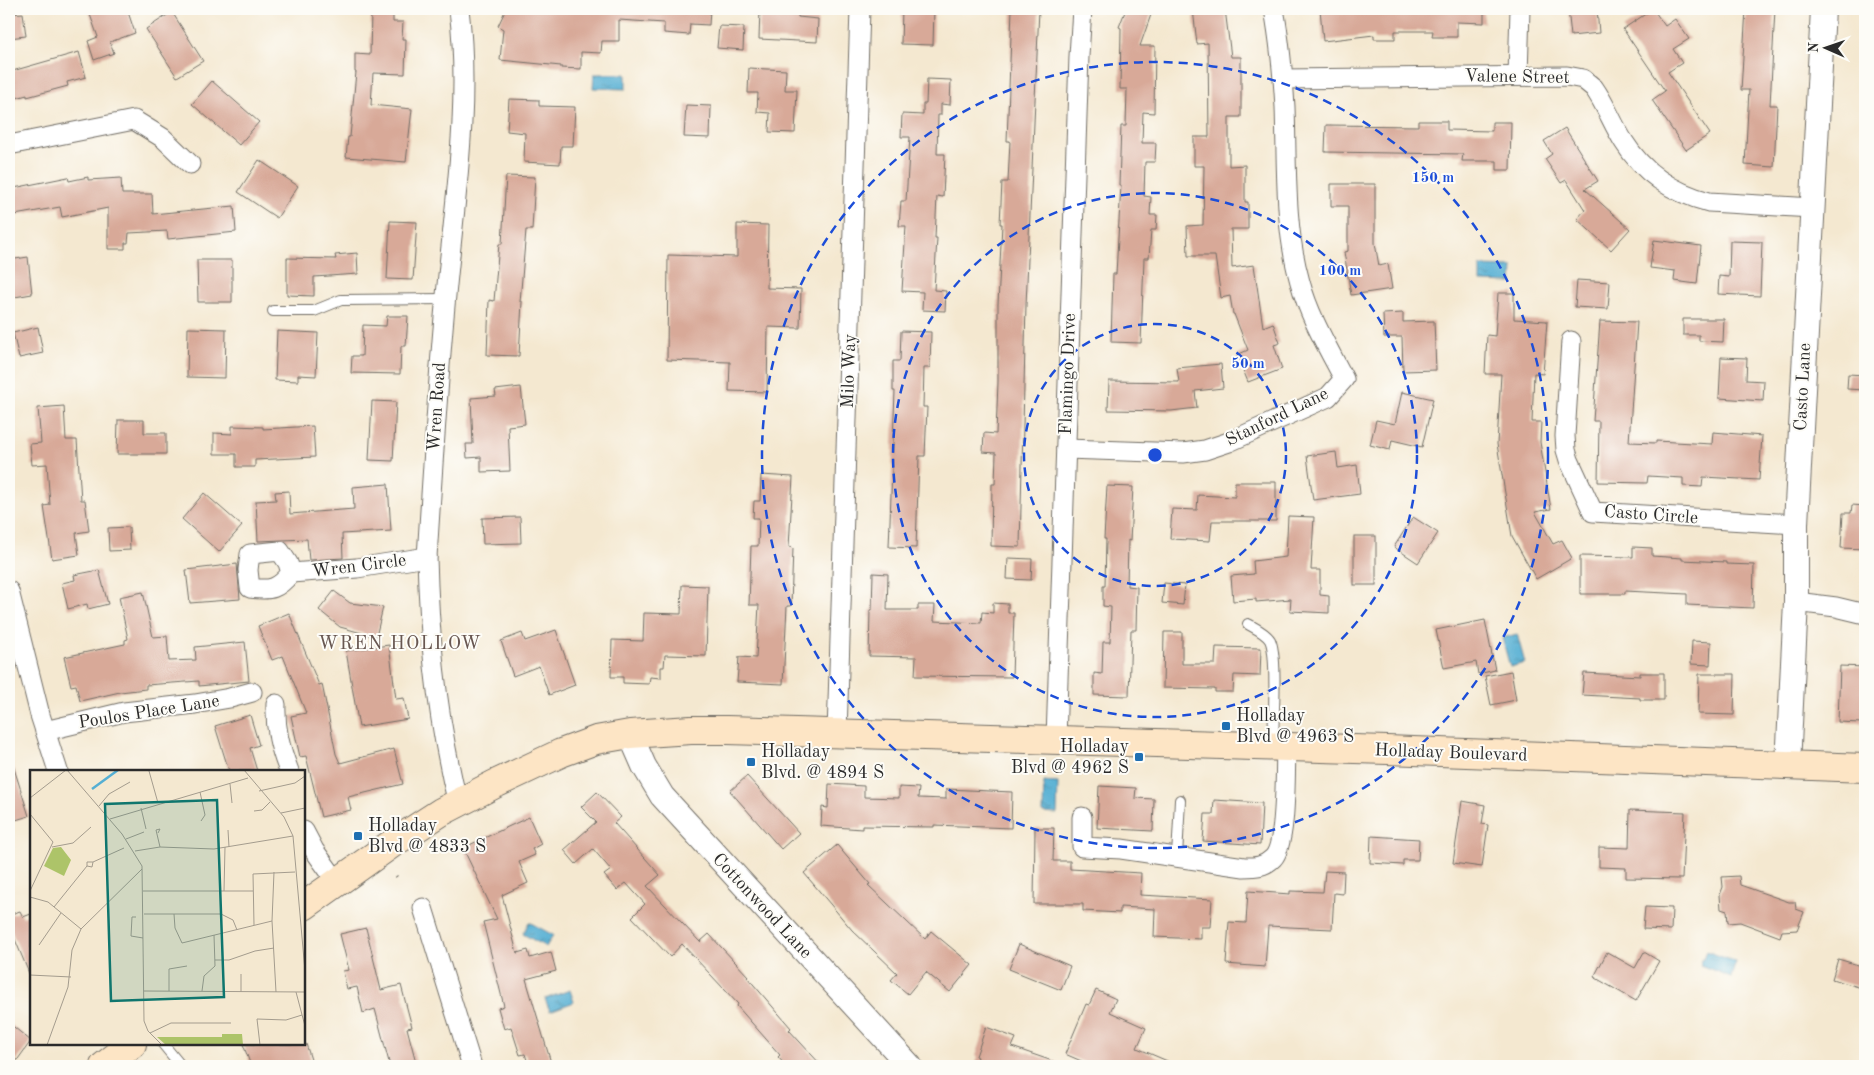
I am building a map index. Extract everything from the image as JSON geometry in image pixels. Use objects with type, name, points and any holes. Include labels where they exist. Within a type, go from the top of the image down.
[{"type":"main road","name":"Holladay Boulevard","points":[[305,905],[415,828],[494,784],[560,753],[596,740],[630,734],[700,730],[837,733],[1865,768]]},
{"type":"main road","points":[[104,1066],[131,1045]]},
{"type":"street","name":"Wren Road","points":[[458,804],[447,761],[435,674],[428,598],[427,557],[445,299],[460,152],[463,44],[459,9]]},
{"type":"street","name":"Milo Way","points":[[837,733],[860,9]]},
{"type":"street","name":"Flamingo Drive","points":[[1056,740],[1082,9]]},
{"type":"street","name":"Stanford Lane","points":[[1066,449],[1183,453],[1205,450],[1229,442],[1328,397],[1344,380],[1315,322],[1300,282],[1291,233],[1287,188],[1283,78],[1274,9]]},
{"type":"street","points":[[1518,76],[1520,9]]},
{"type":"street","name":"Casto Lane","points":[[1788,765],[1796,602],[1796,524],[1823,9]]},
{"type":"street","name":"Valene Street","points":[[1283,78],[1567,76],[1583,79],[1598,94],[1632,154],[1654,176],[1680,192],[1702,200],[1725,204],[1812,208]]},
{"type":"street","points":[[9,144],[134,120],[163,138],[190,164]]},
{"type":"street","name":"Casto Circle","points":[[1571,341],[1566,450],[1593,512],[1796,524]]},
{"type":"street","name":"Wren Circle","points":[[291,573],[357,568],[427,557]]},
{"type":"street","points":[[9,591],[45,730],[58,770]]},
{"type":"street","points":[[1796,602],[1836,607],[1865,614]]},
{"type":"street","name":"Poulos Place Lane","points":[[45,730],[124,712],[194,704],[252,692]]},
{"type":"street","points":[[276,704],[278,740],[289,770]]},
{"type":"street","name":"Cottonwood Lane","points":[[630,734],[644,766],[662,796],[910,1066]]},
{"type":"street","points":[[1082,817],[1082,847],[1120,849],[1177,856],[1244,867],[1262,866],[1274,858],[1281,842],[1280,747]]},
{"type":"street","points":[[305,833],[314,850],[337,882]]},
{"type":"street","points":[[423,908],[472,1066]]},
{"type":"lane","points":[[273,311],[314,311],[341,300],[445,299]]},
{"type":"lane","points":[[1248,624],[1264,633],[1271,642],[1280,747]]},
{"type":"lane","points":[[1177,856],[1180,800]]},
{"type":"lane","points":[[165,1045],[181,1066]]},
{"type":"path","points":[[396,876],[400,880]]},
{"type":"water","points":[[594,74],[626,74],[626,89],[593,88]]},
{"type":"water","points":[[1480,266],[1513,267],[1512,283],[1480,282]]},
{"type":"water","points":[[1517,634],[1525,663],[1510,667],[1502,638]]},
{"type":"water","points":[[1044,782],[1058,783],[1057,814],[1043,813]]},
{"type":"water","points":[[529,922],[553,935],[546,947],[523,934]]},
{"type":"water","points":[[1706,951],[1736,962],[1731,977],[1700,965]]},
{"type":"water","points":[[570,990],[574,1002],[550,1011],[545,999]]},
{"type":"building","points":[[88,9],[127,9],[135,33],[110,42],[114,53],[94,60],[88,41],[98,37]]},
{"type":"building","points":[[506,9],[710,9],[709,25],[690,24],[689,35],[664,33],[664,23],[619,20],[619,41],[602,41],[601,53],[581,52],[581,69],[500,60],[503,29],[498,26]]},
{"type":"building","points":[[760,9],[798,9],[798,17],[818,19],[817,42],[759,39]]},
{"type":"building","points":[[902,9],[934,9],[933,45],[901,44]]},
{"type":"building","points":[[1012,9],[1039,9],[1026,305],[1020,547],[991,546],[992,484],[995,484],[996,453],[983,452],[984,433],[996,434],[998,304],[1002,224],[1000,224],[1002,182],[1008,182],[1010,141],[1007,141]]},
{"type":"building","points":[[1126,9],[1153,9],[1140,46],[1155,46],[1154,113],[1143,112],[1142,143],[1156,143],[1155,162],[1145,162],[1144,196],[1151,197],[1150,215],[1157,215],[1156,230],[1151,230],[1149,258],[1144,258],[1141,343],[1111,342],[1113,274],[1116,274],[1121,185],[1119,185],[1121,126],[1126,126],[1127,89],[1120,89],[1121,28],[1119,27]]},
{"type":"building","points":[[1193,9],[1225,9],[1231,57],[1241,57],[1241,117],[1229,117],[1229,166],[1245,165],[1245,202],[1248,202],[1248,229],[1231,229],[1232,268],[1254,265],[1263,327],[1273,323],[1280,343],[1274,345],[1282,369],[1248,382],[1237,355],[1248,350],[1233,314],[1230,296],[1221,298],[1215,256],[1188,256],[1187,226],[1203,225],[1204,166],[1194,166],[1194,137],[1209,137],[1208,43],[1197,44]]},
{"type":"building","points":[[1320,9],[1484,9],[1484,23],[1457,22],[1457,37],[1432,37],[1433,31],[1395,31],[1395,39],[1374,39],[1374,35],[1323,41]]},
{"type":"building","points":[[1568,9],[1597,9],[1599,33],[1571,36]]},
{"type":"building","points":[[1653,9],[1665,26],[1675,19],[1689,39],[1673,49],[1682,63],[1668,72],[1710,134],[1686,150],[1652,100],[1665,91],[1623,29]]},
{"type":"building","points":[[1746,9],[1775,9],[1770,105],[1777,105],[1774,167],[1745,165],[1749,90],[1741,90]]},
{"type":"building","points":[[172,12],[203,61],[177,77],[146,29]]},
{"type":"building","points":[[371,12],[393,12],[393,22],[403,22],[402,39],[406,39],[405,74],[373,73],[371,105],[412,109],[406,162],[346,157],[348,137],[350,137],[356,72],[355,54],[370,55]]},
{"type":"building","points":[[23,13],[26,36],[9,38],[9,14]]},
{"type":"building","points":[[719,26],[744,27],[743,50],[717,48]]},
{"type":"building","points":[[79,52],[86,77],[67,82],[68,86],[9,100],[9,72]]},
{"type":"building","points":[[749,68],[786,70],[785,90],[797,90],[795,133],[769,132],[770,113],[757,112],[758,93],[748,93]]},
{"type":"building","points":[[927,79],[951,80],[950,105],[941,104],[941,115],[938,115],[937,154],[945,154],[943,197],[937,196],[934,290],[946,291],[945,311],[922,310],[923,292],[902,291],[906,226],[899,226],[901,201],[906,201],[910,137],[901,137],[902,114],[923,115],[923,104],[926,104]]},
{"type":"building","points":[[212,81],[259,122],[239,145],[192,104]]},
{"type":"building","points":[[509,99],[539,100],[539,106],[575,107],[573,146],[561,146],[560,164],[524,162],[525,133],[507,131]]},
{"type":"building","points":[[686,105],[711,106],[710,138],[684,137]]},
{"type":"building","points":[[1418,121],[1447,121],[1447,130],[1492,131],[1492,122],[1511,122],[1510,170],[1497,170],[1497,161],[1462,161],[1463,154],[1325,152],[1326,125],[1418,126]]},
{"type":"building","points":[[1565,128],[1598,181],[1585,189],[1630,229],[1611,250],[1577,219],[1585,210],[1566,180],[1561,183],[1545,159],[1552,154],[1544,141]]},
{"type":"building","points":[[259,160],[298,186],[277,218],[238,192]]},
{"type":"building","points":[[506,176],[535,177],[532,230],[526,230],[520,302],[522,302],[519,356],[487,355],[489,300],[494,301],[499,244],[502,244]]},
{"type":"building","points":[[68,177],[69,181],[88,177],[88,180],[121,178],[122,194],[152,194],[153,214],[234,206],[236,232],[168,239],[167,231],[129,233],[125,249],[108,249],[108,208],[62,217],[60,207],[9,216],[9,189]]},
{"type":"building","points":[[1331,184],[1375,184],[1375,243],[1379,266],[1388,264],[1392,289],[1351,295],[1344,252],[1348,251],[1348,206],[1331,206]]},
{"type":"building","points":[[390,221],[417,222],[413,280],[387,279]]},
{"type":"building","points":[[737,224],[768,225],[767,288],[801,289],[800,328],[768,327],[767,392],[729,391],[730,362],[667,360],[668,255],[737,257]]},
{"type":"building","points":[[1654,240],[1701,246],[1697,284],[1674,281],[1675,271],[1650,268]]},
{"type":"building","points":[[1730,241],[1762,242],[1760,296],[1718,294],[1719,276],[1729,277]]},
{"type":"building","points":[[357,253],[358,274],[314,277],[314,296],[287,295],[287,258],[336,259],[335,255]]},
{"type":"building","points":[[28,257],[32,294],[9,298],[9,260]]},
{"type":"building","points":[[197,260],[232,260],[232,302],[198,302]]},
{"type":"building","points":[[1577,280],[1610,282],[1608,309],[1575,307]]},
{"type":"building","points":[[1498,293],[1514,293],[1514,319],[1547,321],[1543,374],[1534,373],[1532,422],[1541,422],[1540,442],[1551,509],[1535,512],[1553,544],[1562,540],[1572,558],[1536,579],[1512,536],[1497,444],[1501,374],[1485,374],[1487,335],[1495,336]]},
{"type":"building","points":[[1403,313],[1403,322],[1434,321],[1436,370],[1403,371],[1402,337],[1384,337],[1383,314]]},
{"type":"building","points":[[387,316],[408,316],[406,346],[401,346],[400,374],[351,373],[352,356],[362,356],[363,325],[386,326]]},
{"type":"building","points":[[1683,319],[1724,319],[1723,342],[1699,341],[1699,335],[1683,335]]},
{"type":"building","points":[[1600,321],[1637,322],[1629,442],[1656,443],[1656,441],[1712,444],[1713,432],[1762,436],[1759,480],[1703,477],[1702,487],[1683,486],[1683,478],[1648,476],[1647,483],[1598,482],[1599,421],[1593,421]]},
{"type":"building","points":[[38,327],[43,353],[19,358],[13,333]]},
{"type":"building","points":[[188,328],[226,329],[225,378],[187,377]]},
{"type":"building","points":[[277,331],[318,333],[316,376],[298,375],[298,381],[275,380]]},
{"type":"building","points":[[901,331],[931,332],[930,368],[924,368],[923,407],[927,407],[925,456],[919,456],[916,548],[889,547],[895,391],[893,391],[893,361],[900,361]]},
{"type":"building","points":[[1721,357],[1747,358],[1746,380],[1764,381],[1763,401],[1719,398]]},
{"type":"building","points":[[1221,364],[1223,388],[1195,391],[1197,408],[1171,411],[1108,410],[1109,381],[1179,382],[1177,368]]},
{"type":"building","points":[[1848,374],[1865,375],[1865,390],[1847,389]]},
{"type":"building","points":[[521,387],[525,424],[508,426],[510,471],[481,472],[481,457],[467,458],[466,444],[473,444],[471,398],[496,396],[495,390]]},
{"type":"building","points":[[1402,392],[1433,399],[1422,447],[1392,440],[1390,450],[1370,445],[1376,420],[1395,424]]},
{"type":"building","points":[[372,401],[396,402],[393,461],[369,460]]},
{"type":"building","points":[[64,406],[66,440],[77,440],[81,500],[85,500],[89,531],[76,533],[79,555],[52,559],[44,506],[50,505],[47,464],[32,465],[30,444],[41,443],[38,408]]},
{"type":"building","points":[[118,420],[144,420],[144,433],[166,433],[166,454],[117,454]]},
{"type":"building","points":[[232,426],[263,427],[263,429],[313,426],[315,457],[255,460],[255,467],[236,467],[236,454],[214,454],[214,433],[232,434]]},
{"type":"building","points":[[1336,452],[1338,468],[1357,465],[1360,494],[1313,500],[1307,456]]},
{"type":"building","points":[[761,475],[793,477],[789,547],[793,548],[791,606],[787,606],[783,684],[737,682],[739,657],[756,658],[759,605],[749,605],[751,546],[758,546],[759,518],[753,518],[754,501],[760,501]]},
{"type":"building","points":[[1235,482],[1276,482],[1276,521],[1212,521],[1210,541],[1170,539],[1172,509],[1197,510],[1198,495],[1235,497]]},
{"type":"building","points":[[388,484],[391,531],[342,534],[343,558],[309,560],[307,539],[258,541],[256,501],[276,500],[275,492],[289,491],[290,514],[354,509],[353,487]]},
{"type":"building","points":[[1107,486],[1133,487],[1130,541],[1128,540],[1127,586],[1137,587],[1136,630],[1131,630],[1129,696],[1094,695],[1094,673],[1102,674],[1103,642],[1110,642],[1111,607],[1103,606]]},
{"type":"building","points":[[204,493],[242,526],[219,552],[182,519]]},
{"type":"building","points":[[1852,505],[1865,506],[1865,549],[1841,548],[1843,513],[1851,513]]},
{"type":"building","points":[[1288,516],[1314,517],[1311,570],[1320,570],[1320,595],[1329,596],[1329,613],[1290,611],[1291,599],[1256,602],[1256,599],[1233,601],[1231,576],[1254,574],[1253,561],[1286,557]]},
{"type":"building","points":[[520,517],[521,543],[483,544],[482,518]]},
{"type":"building","points":[[1413,517],[1438,533],[1418,563],[1394,547]]},
{"type":"building","points":[[129,527],[130,550],[109,551],[108,528]]},
{"type":"building","points":[[1354,536],[1376,536],[1376,585],[1354,585]]},
{"type":"building","points":[[1633,547],[1652,548],[1652,556],[1754,565],[1753,608],[1687,605],[1687,594],[1625,591],[1625,594],[1580,594],[1580,556],[1633,557]]},
{"type":"building","points":[[1008,558],[1032,559],[1031,580],[1007,579]]},
{"type":"building","points":[[237,564],[240,599],[190,603],[186,570]]},
{"type":"building","points":[[99,570],[108,604],[88,609],[87,604],[68,609],[62,583],[75,580],[74,575]]},
{"type":"building","points":[[873,573],[888,574],[887,610],[918,610],[918,605],[935,605],[934,621],[981,623],[982,612],[993,613],[993,603],[1008,604],[1008,613],[1014,613],[1012,677],[915,676],[916,657],[869,656]]},
{"type":"building","points":[[1164,583],[1185,585],[1183,605],[1162,603]]},
{"type":"building","points":[[682,585],[708,586],[706,656],[665,655],[664,667],[661,667],[661,678],[650,677],[649,684],[623,683],[623,677],[611,677],[612,640],[643,641],[644,613],[681,614]]},
{"type":"building","points":[[334,591],[350,603],[383,607],[376,637],[340,627],[319,610]]},
{"type":"building","points":[[143,592],[153,637],[167,636],[169,661],[196,660],[195,647],[245,642],[249,681],[199,686],[199,681],[146,685],[146,689],[120,692],[80,701],[76,685],[71,686],[64,657],[125,644],[125,640],[128,639],[119,597]]},
{"type":"building","points":[[289,613],[319,685],[322,684],[336,754],[340,763],[394,749],[403,784],[348,797],[351,810],[321,817],[306,756],[300,757],[291,716],[306,713],[283,656],[272,660],[258,626]]},
{"type":"building","points":[[1485,620],[1495,670],[1478,674],[1476,662],[1444,668],[1436,630]]},
{"type":"building","points":[[556,630],[575,685],[549,695],[539,666],[513,676],[501,641],[522,633],[525,641]]},
{"type":"building","points":[[1164,632],[1182,632],[1182,664],[1215,664],[1216,647],[1261,648],[1260,676],[1234,675],[1233,692],[1215,692],[1215,689],[1163,688]]},
{"type":"building","points":[[1692,641],[1711,642],[1710,665],[1691,664]]},
{"type":"building","points":[[389,645],[396,699],[404,698],[408,719],[359,727],[346,651]]},
{"type":"building","points":[[1840,666],[1865,667],[1865,715],[1862,715],[1862,723],[1838,722]]},
{"type":"building","points":[[1511,671],[1516,700],[1491,705],[1485,676]]},
{"type":"building","points":[[1584,673],[1640,676],[1640,673],[1664,673],[1664,700],[1582,695]]},
{"type":"building","points":[[1699,674],[1735,674],[1734,715],[1698,714]]},
{"type":"building","points":[[250,715],[259,745],[250,748],[257,770],[229,770],[215,726]]},
{"type":"building","points":[[12,762],[29,816],[9,822],[9,763]]},
{"type":"building","points":[[747,776],[799,833],[781,849],[730,791]]},
{"type":"building","points":[[829,784],[864,786],[864,797],[899,798],[899,787],[919,788],[918,798],[946,799],[946,789],[1012,792],[1011,828],[934,825],[934,827],[862,826],[862,829],[821,826],[822,807],[828,808]]},
{"type":"building","points":[[1099,786],[1136,788],[1135,798],[1154,799],[1153,831],[1097,828]]},
{"type":"building","points":[[597,792],[621,817],[614,823],[660,875],[647,886],[700,942],[709,934],[748,976],[791,1028],[789,1030],[822,1066],[786,1066],[778,1057],[780,1055],[737,1006],[738,1004],[682,944],[670,957],[632,917],[645,904],[626,883],[617,890],[604,875],[611,870],[593,849],[576,864],[564,850],[596,822],[581,807]]},
{"type":"building","points":[[1214,800],[1262,803],[1260,845],[1203,841],[1205,814],[1213,814]]},
{"type":"building","points":[[1462,801],[1485,805],[1482,824],[1488,825],[1482,867],[1453,863]]},
{"type":"building","points":[[1630,810],[1685,812],[1682,879],[1626,878],[1626,868],[1599,867],[1599,847],[1629,848]]},
{"type":"building","points":[[529,817],[541,844],[532,849],[535,855],[519,862],[528,883],[502,895],[517,953],[528,950],[530,958],[551,952],[556,971],[526,979],[552,1066],[529,1066],[525,1054],[520,1055],[511,1027],[504,1029],[498,1008],[504,1006],[483,922],[497,919],[463,848]]},
{"type":"building","points":[[1035,828],[1054,828],[1053,861],[1070,861],[1070,869],[1141,873],[1140,895],[1212,899],[1210,927],[1201,927],[1201,939],[1154,937],[1155,909],[1120,907],[1120,913],[1083,911],[1083,904],[1034,904]]},
{"type":"building","points":[[1371,836],[1419,839],[1418,860],[1403,860],[1403,865],[1370,863]]},
{"type":"building","points":[[837,845],[870,884],[868,885],[925,939],[931,931],[972,965],[950,992],[926,972],[908,994],[891,980],[897,973],[852,930],[804,873]]},
{"type":"building","points":[[1325,871],[1344,872],[1343,894],[1334,893],[1332,929],[1268,926],[1265,967],[1226,964],[1229,922],[1246,923],[1248,891],[1290,894],[1290,891],[1323,892]]},
{"type":"building","points":[[1739,876],[1740,885],[1789,902],[1795,902],[1796,909],[1804,912],[1797,930],[1782,931],[1780,937],[1740,922],[1728,923],[1727,911],[1721,909],[1722,877]]},
{"type":"building","points":[[1645,907],[1672,908],[1671,930],[1643,929]]},
{"type":"building","points":[[20,911],[23,917],[30,914],[30,976],[9,925],[9,915]]},
{"type":"building","points":[[366,928],[381,990],[401,985],[412,1027],[407,1028],[417,1066],[390,1066],[375,1009],[363,1013],[357,987],[347,989],[343,971],[349,970],[340,934]]},
{"type":"building","points":[[1019,944],[1070,966],[1061,990],[1009,969]]},
{"type":"building","points":[[1607,952],[1635,968],[1644,952],[1659,961],[1636,1001],[1594,977]]},
{"type":"building","points":[[1838,959],[1865,967],[1865,989],[1832,979]]},
{"type":"building","points":[[1096,990],[1116,999],[1110,1012],[1146,1028],[1137,1048],[1179,1066],[1093,1066],[1065,1054],[1086,1004],[1089,1005]]},
{"type":"building","points":[[9,1023],[30,1040],[30,1042],[13,1066],[9,1066]]},
{"type":"building","points":[[986,1027],[1016,1038],[1012,1047],[1061,1064],[1061,1066],[975,1066],[978,1057],[976,1056]]},
{"type":"building","points":[[306,1044],[313,1066],[251,1066],[243,1045]]},
{"type":"place","name":"Holladay Blvd @ 4963 S","points":[[1226,726]]},
{"type":"place","name":"Holladay Blvd @ 4962 S","points":[[1139,757]]},
{"type":"place","name":"Holladay Blvd. @ 4894 S","points":[[751,762]]},
{"type":"place","name":"Holladay Blvd @ 4833 S","points":[[358,836]]},
{"type":"district","name":"WREN HOLLOW","points":[[400,644]]}]
